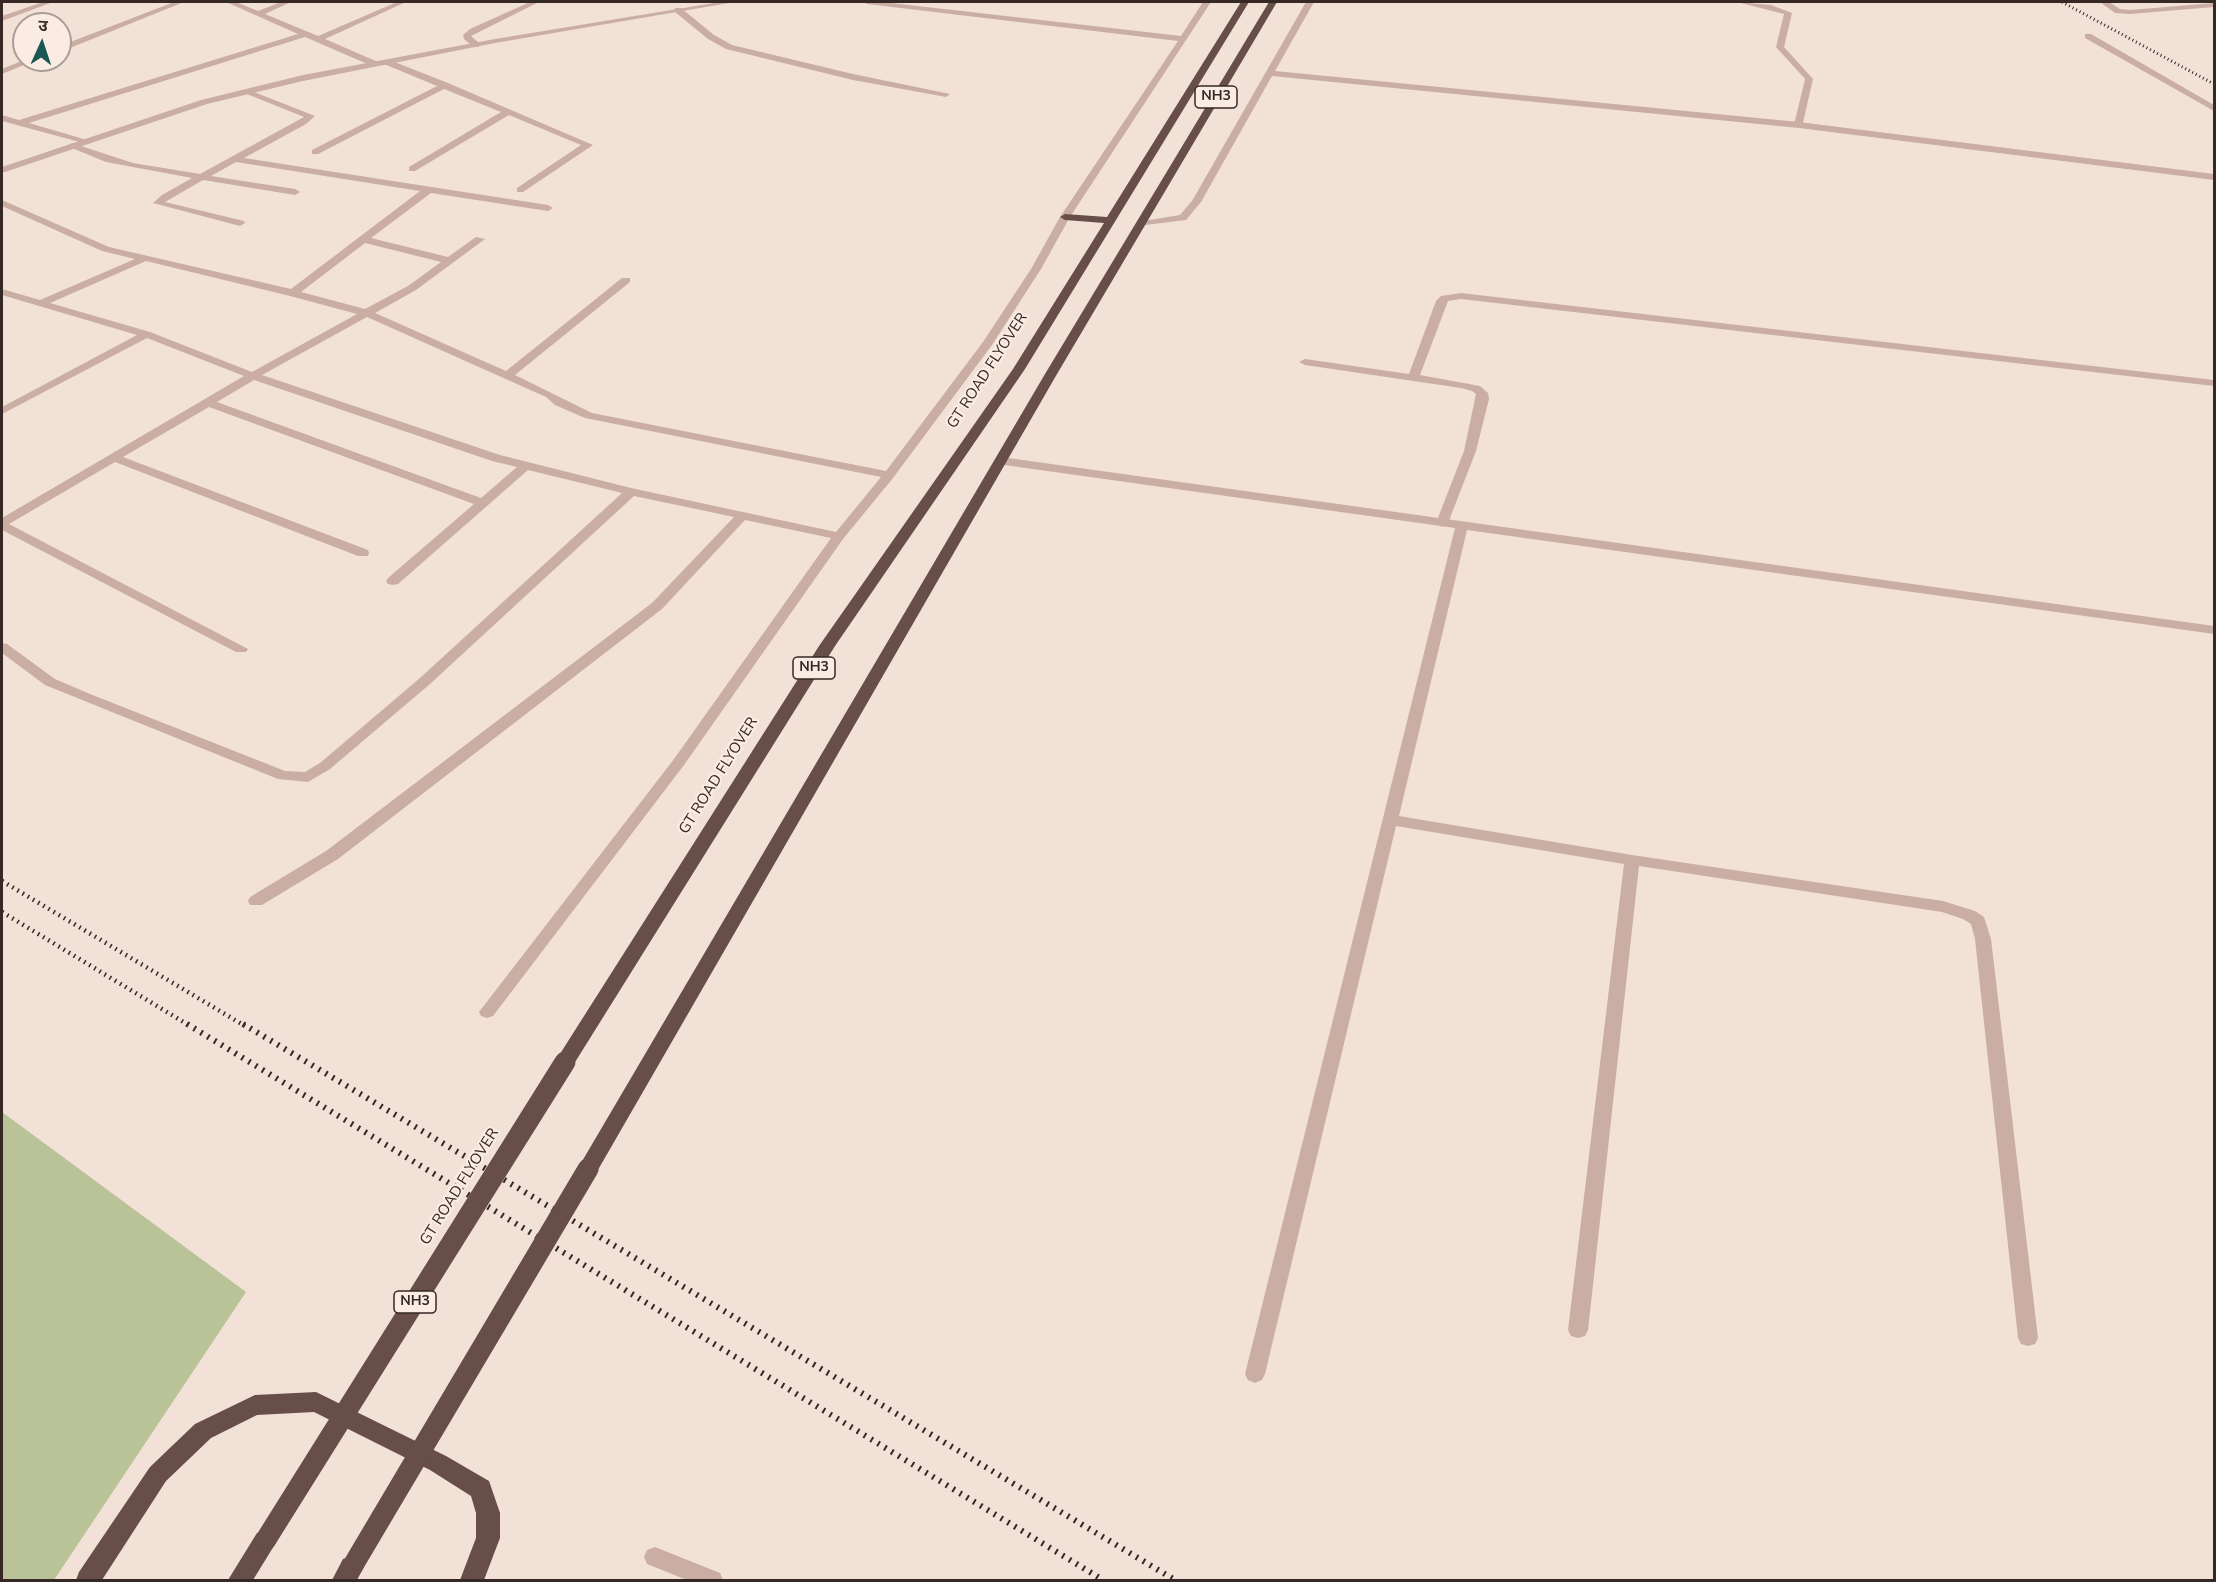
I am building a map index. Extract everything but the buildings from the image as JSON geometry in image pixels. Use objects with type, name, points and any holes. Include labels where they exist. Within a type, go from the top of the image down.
[{"type":"highway","name":"GT ROAD FLYOVER","points":[[240,1581],[827,646],[1019,369],[1245,2]]},
{"type":"highway","name":"NH3","points":[[348,1574],[1273,2]]},
{"type":"highway","points":[[1065,217],[1110,220]]},
{"type":"highway","points":[[88,1581],[158,1474],[203,1431],[255,1405],[316,1402],[438,1463],[481,1489],[488,1513],[488,1538],[472,1581]]},
{"type":"street","points":[[2,19],[49,2]]},
{"type":"street","points":[[72,44],[180,2]]},
{"type":"street","points":[[230,2],[375,64]]},
{"type":"street","points":[[257,14],[287,2]]},
{"type":"street","points":[[319,39],[402,2]]},
{"type":"street","points":[[476,45],[468,39],[467,35],[535,2]]},
{"type":"street","points":[[2,170],[204,102],[246,92],[476,45],[731,2]]},
{"type":"street","points":[[867,2],[1184,39]]},
{"type":"street","points":[[487,1012],[679,762],[839,536],[889,475],[988,343],[1036,269],[1065,217],[1207,2]]},
{"type":"street","points":[[1141,224],[1183,218],[1196,201],[1310,2]]},
{"type":"street","points":[[1741,2],[1785,10],[1788,13],[1780,47],[1809,79],[1799,125]]},
{"type":"street","points":[[2104,2],[2121,2]]},
{"type":"street","points":[[2104,2],[2123,12],[2214,5]]},
{"type":"street","points":[[678,10],[711,37],[729,46],[844,76],[946,94]]},
{"type":"street","points":[[19,123],[307,34]]},
{"type":"street","points":[[2088,36],[2214,108]]},
{"type":"street","points":[[387,62],[588,145],[520,190]]},
{"type":"street","points":[[1268,73],[1799,125],[2214,177]]},
{"type":"street","points":[[315,152],[445,85]]},
{"type":"street","points":[[240,223],[158,203],[310,116],[246,92]]},
{"type":"street","points":[[412,169],[508,112]]},
{"type":"street","points":[[2,118],[84,142]]},
{"type":"street","points":[[72,146],[109,160],[199,178],[295,192]]},
{"type":"street","points":[[232,159],[548,208]]},
{"type":"street","points":[[293,293],[428,190]]},
{"type":"street","points":[[2,202],[85,241],[143,259],[293,293],[366,313],[507,376],[589,416],[889,475]]},
{"type":"street","points":[[2,524],[112,457],[418,284],[480,238]]},
{"type":"street","points":[[363,239],[450,261]]},
{"type":"street","points":[[41,303],[143,259]]},
{"type":"street","points":[[507,376],[626,280]]},
{"type":"street","points":[[2,292],[146,334],[253,376],[525,466],[631,492],[839,536]]},
{"type":"street","points":[[1413,378],[1441,301],[1445,298],[1461,296],[2214,383]]},
{"type":"street","points":[[2,411],[146,334]]},
{"type":"street","points":[[1305,362],[1461,385],[1476,388],[1482,393],[1484,399],[1470,451],[1442,523]]},
{"type":"street","points":[[209,403],[483,503]]},
{"type":"street","points":[[112,457],[363,553]]},
{"type":"street","points":[[1001,461],[2214,630]]},
{"type":"street","points":[[393,581],[525,466]]},
{"type":"street","points":[[2,647],[50,682],[85,697],[283,776],[308,777],[325,766],[425,681],[631,492]]},
{"type":"street","points":[[256,901],[332,855],[657,606],[743,515]]},
{"type":"street","points":[[2,524],[241,649]]},
{"type":"street","points":[[1255,1374],[1462,525]]},
{"type":"street","points":[[1390,820],[1632,860],[1943,907],[1969,915],[1978,921],[1983,939],[2028,1338]]},
{"type":"street","points":[[1578,1330],[1632,860]]},
{"type":"street","points":[[655,1557],[712,1581]]},
{"type":"green space","points":[[2,1112],[246,1292],[54,1580],[2,1580]]},
{"type":"railway","points":[[2062,2],[2214,84]]},
{"type":"railway","points":[[2,881],[245,1026]]},
{"type":"railway","points":[[2,912],[190,1026]]},
{"type":"railway","points":[[187,1024],[1103,1580]]},
{"type":"railway","points":[[243,1024],[1175,1580]]}]
